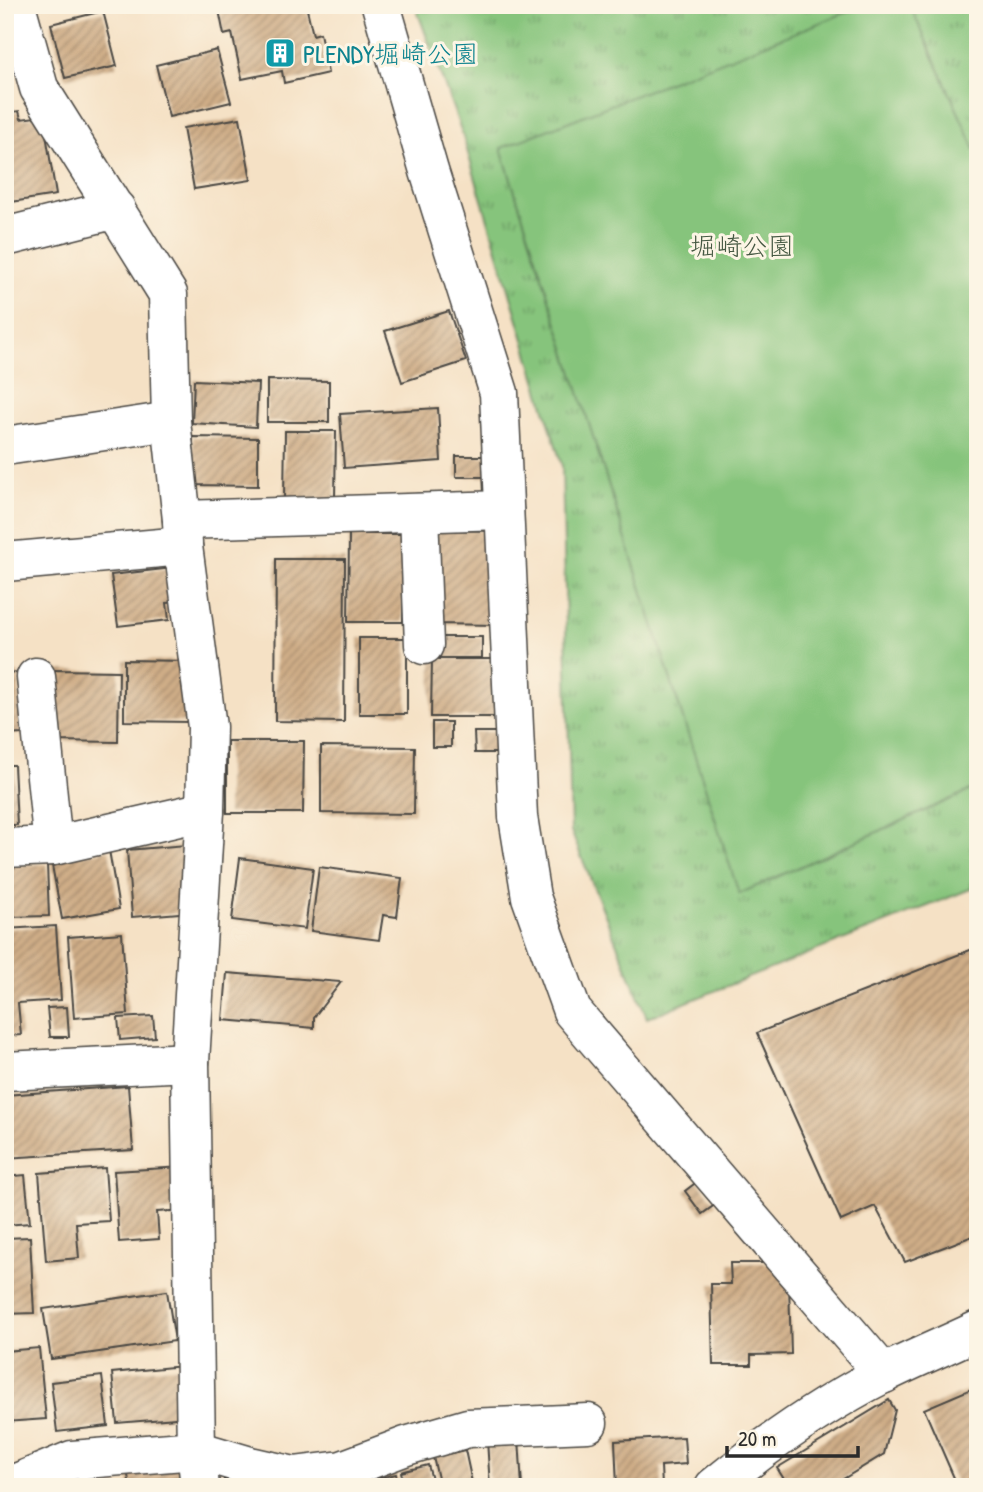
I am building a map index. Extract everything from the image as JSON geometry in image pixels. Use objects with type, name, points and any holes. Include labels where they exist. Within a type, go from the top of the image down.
[{"type":"street","points":[[381,5],[429,172],[499,393],[518,817],[531,897],[572,1012],[884,1374]]},
{"type":"street","points":[[12,8],[39,88],[168,294],[171,421],[207,727],[205,811],[190,1062],[196,1450],[200,1487]]},
{"type":"street","points":[[5,237],[116,209]]},
{"type":"street","points":[[5,446],[171,421]]},
{"type":"street","points":[[5,562],[183,533],[419,513],[504,510]]},
{"type":"street","points":[[419,513],[424,645]]},
{"type":"street","points":[[36,677],[53,845]]},
{"type":"street","points":[[5,848],[53,845],[205,811]]},
{"type":"street","points":[[5,1071],[190,1062]]},
{"type":"street","points":[[714,1487],[753,1455],[813,1415],[884,1374],[978,1330]]},
{"type":"street","points":[[7,1487],[72,1460],[196,1450],[293,1476],[342,1470],[406,1446],[468,1428],[587,1423]]},
{"type":"green space","name":"堀崎公園","points":[[415,5],[978,5],[978,886],[647,1018],[571,831],[562,466],[461,130]]},
{"type":"green space","name":"堀崎公園","points":[[865,5],[910,5],[978,156],[978,787],[739,894],[501,148]]},
{"type":"building","name":"PLENDY堀崎公園","points":[[218,5],[306,5],[313,35],[320,33],[328,73],[284,83],[282,71],[242,79],[232,33],[224,35]]},
{"type":"building","points":[[103,11],[117,66],[65,78],[51,24]]},
{"type":"building","points":[[217,50],[231,102],[169,117],[156,65]]},
{"type":"building","points":[[19,111],[21,119],[43,116],[56,195],[5,203],[5,113]]},
{"type":"building","points":[[240,118],[251,180],[194,189],[183,128]]},
{"type":"building","points":[[449,311],[466,361],[402,382],[385,331]]},
{"type":"building","points":[[194,380],[258,383],[256,427],[192,423]]},
{"type":"building","points":[[267,380],[329,381],[329,422],[267,422]]},
{"type":"building","points":[[438,408],[441,461],[344,468],[340,414]]},
{"type":"building","points":[[285,431],[336,431],[335,499],[284,499]]},
{"type":"building","points":[[193,437],[258,438],[258,486],[193,485]]},
{"type":"building","points":[[456,456],[489,456],[489,477],[456,477]]},
{"type":"building","points":[[434,530],[499,531],[498,625],[434,624]]},
{"type":"building","points":[[349,534],[404,534],[403,622],[348,622]]},
{"type":"building","points":[[276,559],[345,559],[344,722],[275,721]]},
{"type":"building","points":[[173,568],[178,602],[167,603],[169,620],[118,626],[111,575]]},
{"type":"building","points":[[441,637],[482,637],[482,658],[440,658]]},
{"type":"building","points":[[359,638],[407,638],[407,714],[359,714]]},
{"type":"building","points":[[432,659],[501,659],[501,717],[431,717]]},
{"type":"building","points":[[124,660],[189,661],[189,722],[124,721]]},
{"type":"building","points":[[53,670],[119,671],[118,742],[53,741]]},
{"type":"building","points":[[18,672],[22,734],[5,735],[5,673]]},
{"type":"building","points":[[432,722],[451,722],[451,747],[432,747]]},
{"type":"building","points":[[474,732],[509,732],[510,753],[475,753]]},
{"type":"building","points":[[227,741],[304,741],[303,813],[227,813]]},
{"type":"building","points":[[321,746],[415,747],[414,814],[321,813]]},
{"type":"building","points":[[5,765],[14,765],[17,825],[5,825]]},
{"type":"building","points":[[186,845],[191,912],[132,917],[127,850]]},
{"type":"building","points":[[109,850],[119,909],[62,919],[51,860]]},
{"type":"building","points":[[240,858],[313,868],[305,929],[232,920]]},
{"type":"building","points":[[47,864],[49,916],[8,917],[6,865]]},
{"type":"building","points":[[319,867],[402,878],[397,917],[383,915],[379,940],[311,931]]},
{"type":"building","points":[[56,926],[61,1000],[18,1003],[21,1035],[5,1036],[5,929]]},
{"type":"building","points":[[122,933],[128,1014],[74,1018],[68,937]]},
{"type":"building","points":[[978,947],[978,1234],[905,1262],[875,1206],[841,1221],[757,1033]]},
{"type":"building","points":[[227,973],[341,982],[314,1017],[314,1028],[223,1020]]},
{"type":"building","points":[[67,1007],[69,1037],[50,1037],[47,1008]]},
{"type":"building","points":[[153,1016],[155,1037],[120,1040],[118,1018]]},
{"type":"building","points":[[128,1086],[133,1150],[5,1158],[5,1095]]},
{"type":"building","points":[[184,1167],[187,1210],[157,1212],[159,1239],[119,1242],[114,1171]]},
{"type":"building","points":[[105,1168],[109,1221],[76,1223],[79,1258],[46,1261],[39,1173]]},
{"type":"building","points":[[25,1175],[30,1223],[5,1225],[5,1177]]},
{"type":"building","points":[[698,1181],[716,1204],[702,1214],[685,1191]]},
{"type":"building","points":[[30,1237],[34,1313],[5,1314],[5,1238]]},
{"type":"building","points":[[730,1263],[770,1263],[789,1283],[791,1354],[751,1355],[751,1365],[713,1365],[711,1284],[731,1284]]},
{"type":"building","points":[[167,1291],[175,1341],[51,1359],[43,1309]]},
{"type":"building","points":[[39,1348],[46,1419],[5,1422],[5,1351]]},
{"type":"building","points":[[182,1366],[187,1417],[117,1423],[112,1373]]},
{"type":"building","points":[[102,1376],[108,1426],[57,1432],[51,1382]]},
{"type":"building","points":[[978,1386],[978,1487],[958,1487],[924,1409]]},
{"type":"building","points":[[889,1400],[895,1410],[884,1454],[830,1487],[789,1487],[777,1468]]},
{"type":"building","points":[[684,1437],[686,1464],[661,1466],[662,1487],[617,1487],[615,1441]]},
{"type":"building","points":[[519,1438],[522,1487],[490,1487],[487,1440]]},
{"type":"building","points":[[465,1450],[473,1487],[440,1487],[433,1457]]},
{"type":"building","points":[[185,1462],[189,1487],[130,1487],[127,1469]]},
{"type":"building","points":[[428,1465],[434,1487],[405,1487],[401,1472]]},
{"type":"building","points":[[396,1474],[400,1487],[366,1487],[365,1482]]},
{"type":"building","points":[[224,1480],[275,1481],[275,1487],[224,1487]]},
{"type":"place","name":"PLENDY堀崎公園","points":[[280,53]]}]
